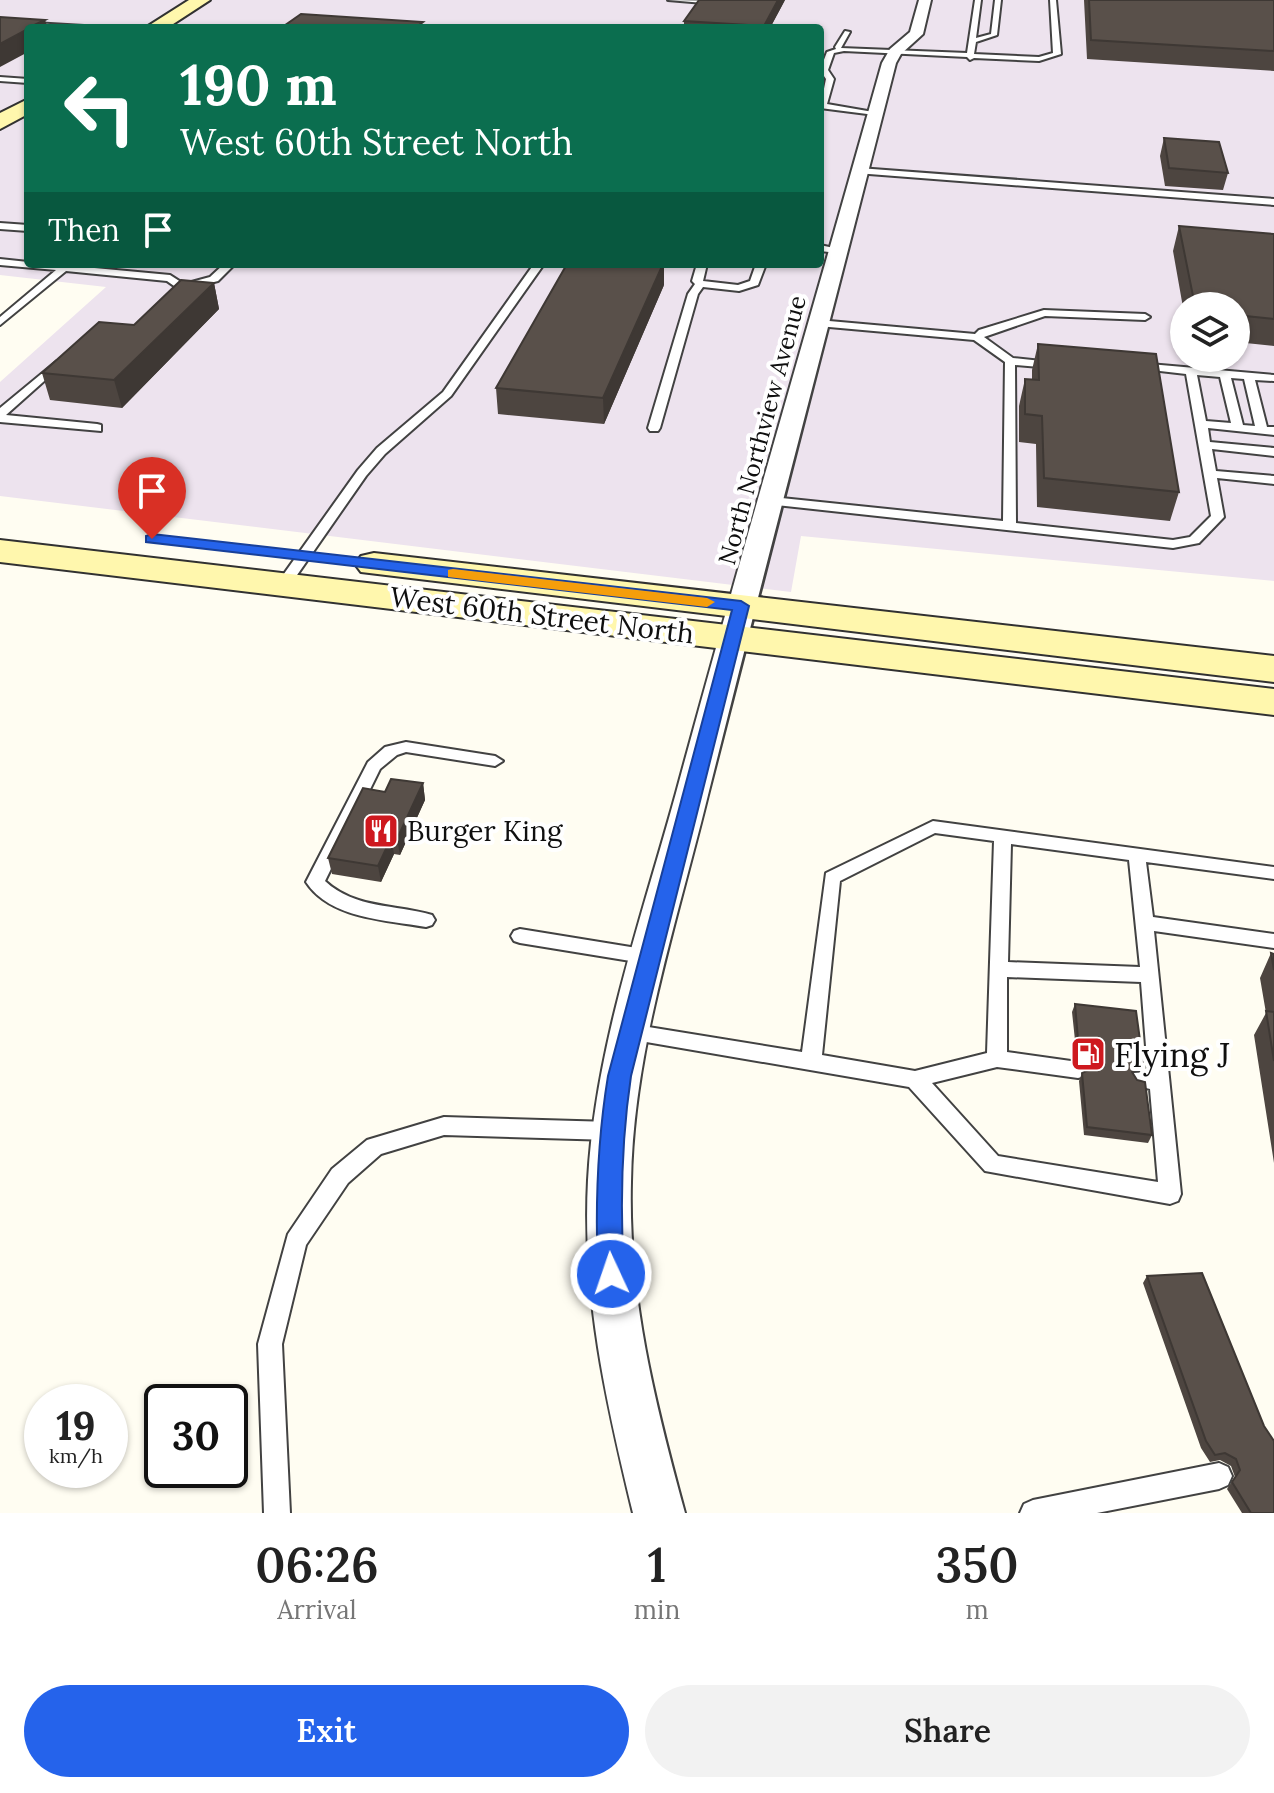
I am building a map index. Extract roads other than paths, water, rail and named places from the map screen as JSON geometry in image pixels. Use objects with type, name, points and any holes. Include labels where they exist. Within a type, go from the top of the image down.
[{"type":"main road","points":[[161,24],[201,0]]},
{"type":"main road","points":[[0,122],[24,107]]},
{"type":"main road","name":"West 60th Street North","points":[[0,522],[293,570],[737,622],[1274,669]]},
{"type":"main road","name":"West 60th Street North","points":[[0,551],[293,570]]},
{"type":"main road","name":"West 60th Street North","points":[[737,622],[1274,702]]},
{"type":"street","name":"North Northview Avenue","points":[[659,1513],[619,1344],[608,1211],[611,1131],[630,1032],[649,957],[818,323],[829,249],[859,171],[895,52],[916,34],[924,0]]},
{"type":"lane","points":[[671,0],[728,3],[730,0]]},
{"type":"lane","points":[[970,58],[978,0]]},
{"type":"lane","points":[[973,41],[994,35],[998,0]]},
{"type":"lane","points":[[824,46],[970,58],[1039,59],[1057,54],[1053,0]]},
{"type":"lane","points":[[0,23],[24,24]]},
{"type":"lane","points":[[824,102],[830,79],[824,70],[831,52],[841,48],[847,32]]},
{"type":"lane","points":[[0,79],[24,81]]},
{"type":"lane","points":[[824,106],[875,113]]},
{"type":"lane","points":[[859,171],[1274,202]]},
{"type":"lane","points":[[0,226],[24,228]]},
{"type":"lane","points":[[0,271],[5,263]]},
{"type":"lane","points":[[0,322],[66,268]]},
{"type":"lane","points":[[85,268],[170,278],[182,287]]},
{"type":"lane","points":[[164,311],[182,287],[214,279],[226,268]]},
{"type":"lane","points":[[293,570],[381,451],[447,394],[536,268]]},
{"type":"lane","points":[[700,284],[697,281],[701,268]]},
{"type":"lane","points":[[700,284],[750,287],[759,268]]},
{"type":"lane","points":[[654,428],[693,294],[700,284]]},
{"type":"lane","points":[[977,337],[983,332],[1044,313],[1145,317]]},
{"type":"lane","points":[[818,323],[977,337],[1010,361],[1051,365],[1051,357],[1066,359]]},
{"type":"lane","points":[[0,416],[69,354]]},
{"type":"lane","points":[[1009,526],[1010,361]]},
{"type":"lane","points":[[1129,365],[1170,368]]},
{"type":"lane","points":[[772,501],[1173,544],[1194,540],[1218,517],[1191,372]]},
{"type":"lane","points":[[1208,372],[1273,380]]},
{"type":"lane","points":[[1225,374],[1238,427]]},
{"type":"lane","points":[[1201,424],[1268,430],[1249,376]]},
{"type":"lane","points":[[0,416],[97,428]]},
{"type":"lane","points":[[1205,445],[1274,452]]},
{"type":"lane","points":[[1210,474],[1274,480]]},
{"type":"lane","points":[[426,920],[357,907],[326,895],[315,882],[374,766],[391,751],[406,747],[495,761]]},
{"type":"lane","points":[[811,1061],[832,878],[933,827],[1274,873]]},
{"type":"lane","points":[[997,1059],[1003,837]]},
{"type":"lane","points":[[915,1079],[992,1164],[1170,1194],[1150,1080],[1150,975],[1137,855]]},
{"type":"lane","points":[[1144,923],[1274,941]]},
{"type":"lane","points":[[520,936],[649,957]]},
{"type":"lane","points":[[998,969],[1150,975]]},
{"type":"lane","points":[[630,1032],[915,1079],[997,1059],[1078,1070]]},
{"type":"lane","points":[[277,1513],[270,1344],[296,1241],[340,1176],[374,1147],[444,1126],[611,1131]]},
{"type":"lane","points":[[1033,1513],[1219,1476]]},
{"type":"place","name":"Burger King","points":[[381,831]]},
{"type":"place","name":"Flying J","points":[[1088,1054]]}]
